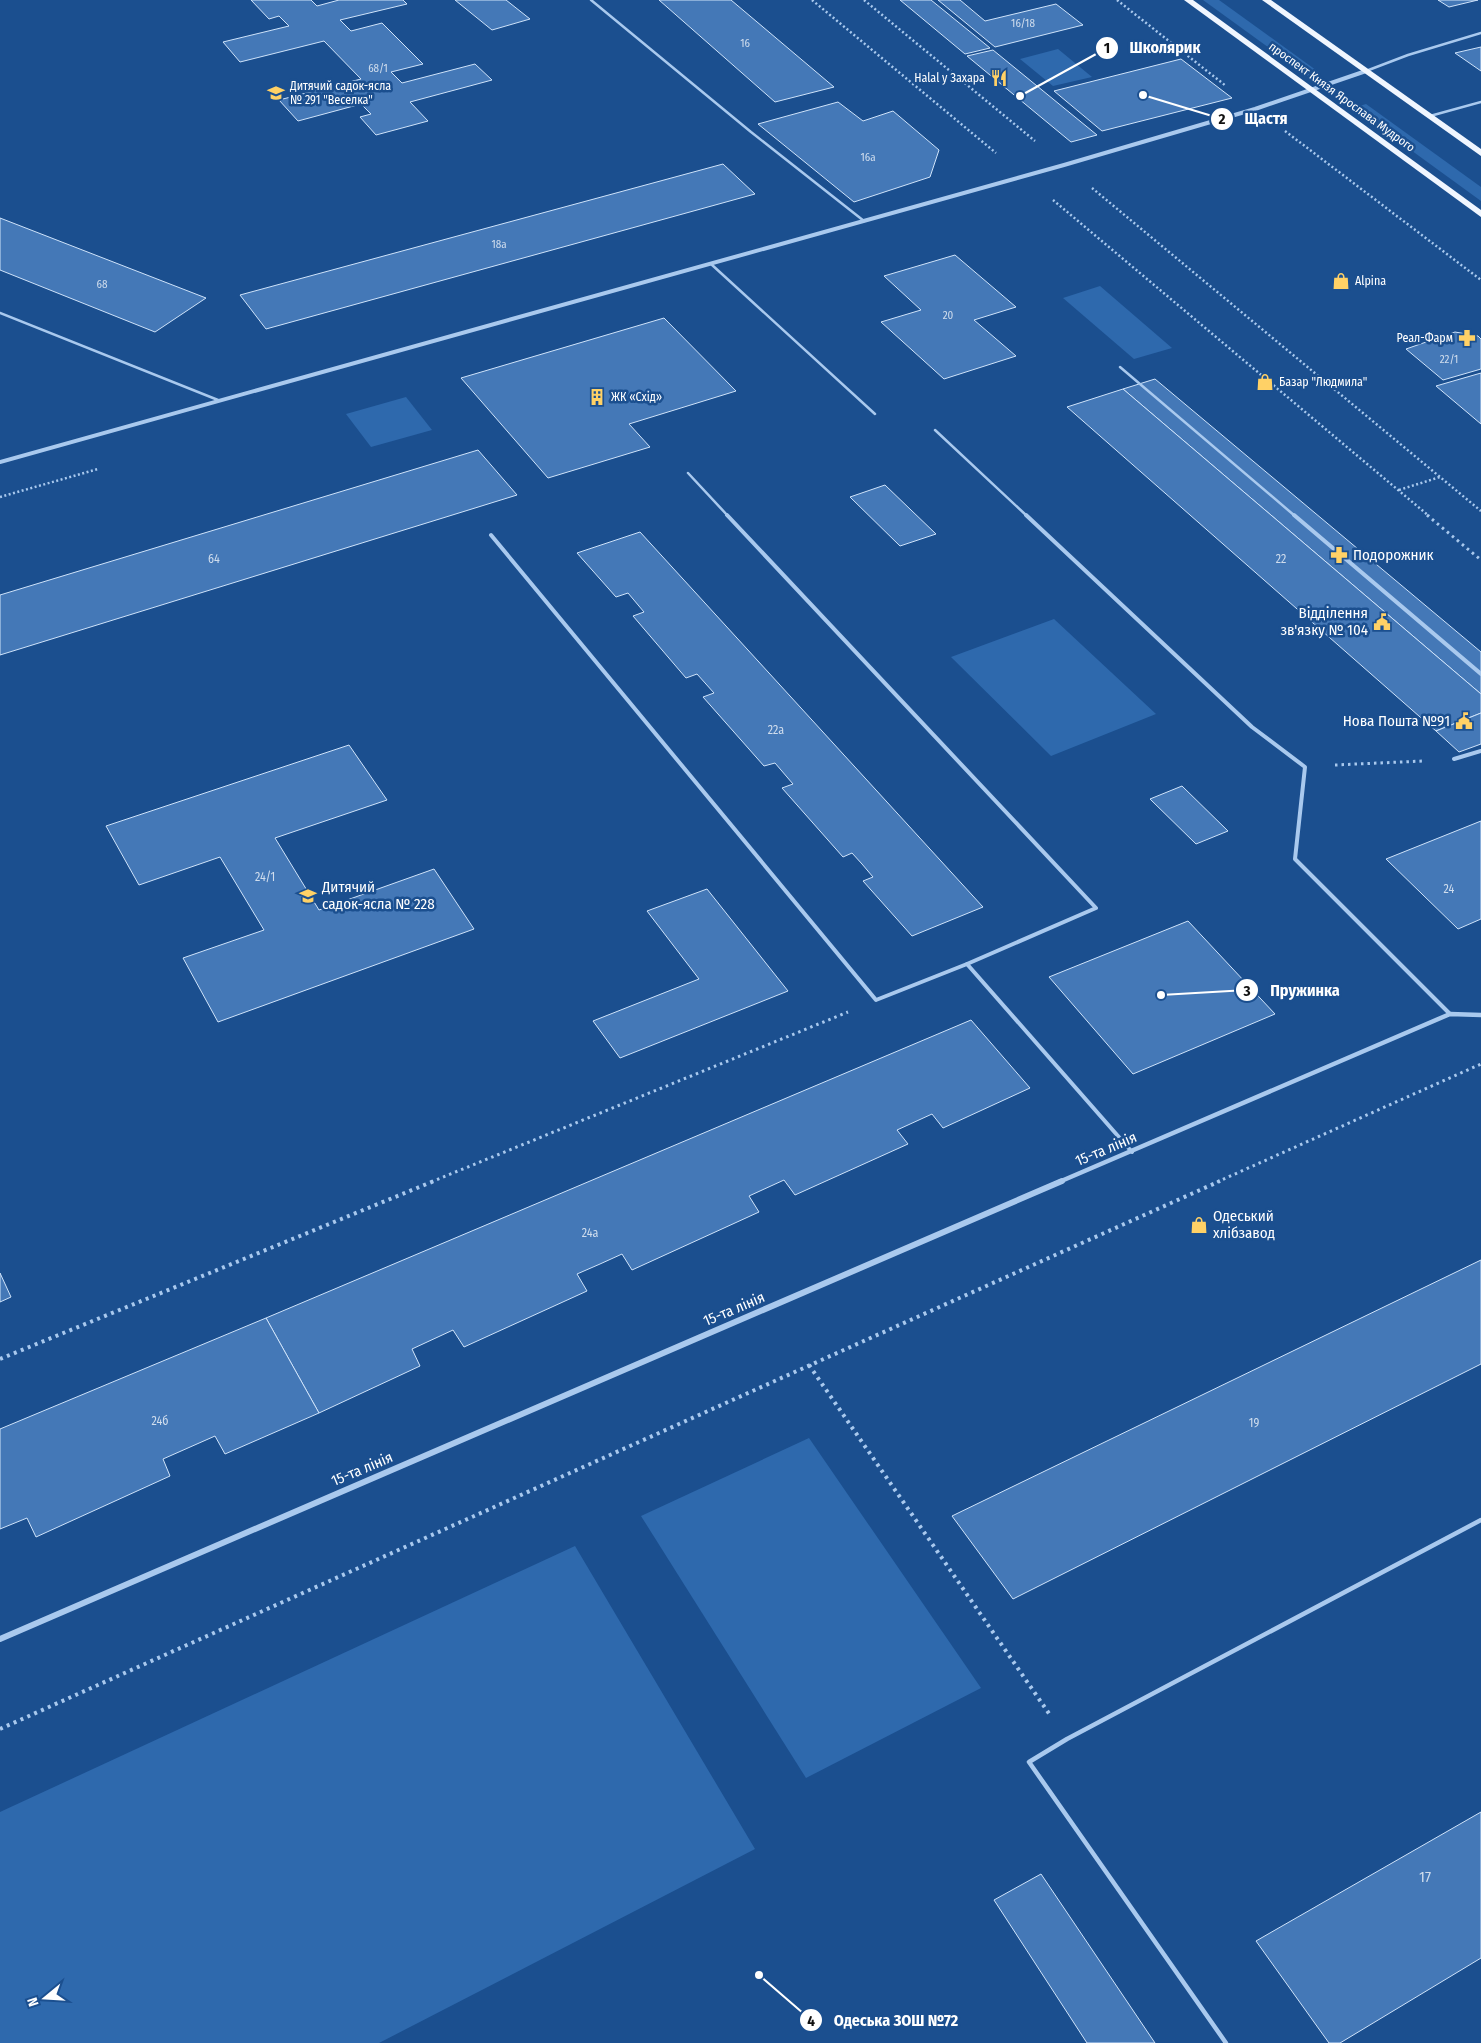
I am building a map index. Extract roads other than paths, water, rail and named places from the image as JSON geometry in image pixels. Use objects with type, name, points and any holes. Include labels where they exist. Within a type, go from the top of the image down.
[{"type":"main road","name":"проспект Князя Ярослава Мудрого","points":[[1188,0],[1481,214]]},
{"type":"main road","points":[[1266,0],[1481,153]]},
{"type":"street","points":[[0,462],[1064,165],[1255,109],[1366,71]]},
{"type":"street","name":"15-та лінія","points":[[0,1639],[1450,1014],[1481,1015]]},
{"type":"lane","points":[[591,0],[751,132],[864,221]]},
{"type":"lane","points":[[1366,71],[1408,55],[1481,33]]},
{"type":"lane","points":[[1430,117],[1481,102]]},
{"type":"lane","points":[[711,264],[875,414]]},
{"type":"lane","points":[[0,313],[218,400]]},
{"type":"lane","points":[[1120,367],[1481,674]]},
{"type":"lane","points":[[935,430],[1252,726],[1305,767],[1295,859],[1450,1014]]},
{"type":"lane","points":[[491,535],[876,1000],[968,964],[1096,908],[688,473]]},
{"type":"lane","points":[[1454,759],[1481,751]]},
{"type":"lane","points":[[968,964],[1132,1152]]},
{"type":"lane","points":[[1226,2043],[1029,1762],[1067,1738],[1481,1520]]},
{"type":"place","name":"Halal у Захара","points":[[999,78]]},
{"type":"place","name":"Дитячий садок-ясла № 291 \"Веселка\"","points":[[276,93]]},
{"type":"place","name":"Щастя","points":[[1143,95]]},
{"type":"place","name":"Школярик","points":[[1020,96]]},
{"type":"place","name":"Alpina","points":[[1341,281]]},
{"type":"place","name":"Реал-Фарм","points":[[1467,338]]},
{"type":"place","name":"Базар \"Людмила\"","points":[[1265,382]]},
{"type":"place","name":"ЖК «Схід»","points":[[597,397]]},
{"type":"place","name":"Подорожник","points":[[1339,555]]},
{"type":"place","name":"Відділення зв'язку № 104","points":[[1382,622]]},
{"type":"place","name":"Нова Пошта №91","points":[[1464,721]]},
{"type":"place","name":"Дитячий садок-ясла № 228","points":[[308,896]]},
{"type":"place","name":"Пружинка","points":[[1161,995]]},
{"type":"place","name":"Одеський хлібзавод","points":[[1199,1225]]},
{"type":"place","name":"Одеська ЗОШ №72","points":[[759,1975]]}]
